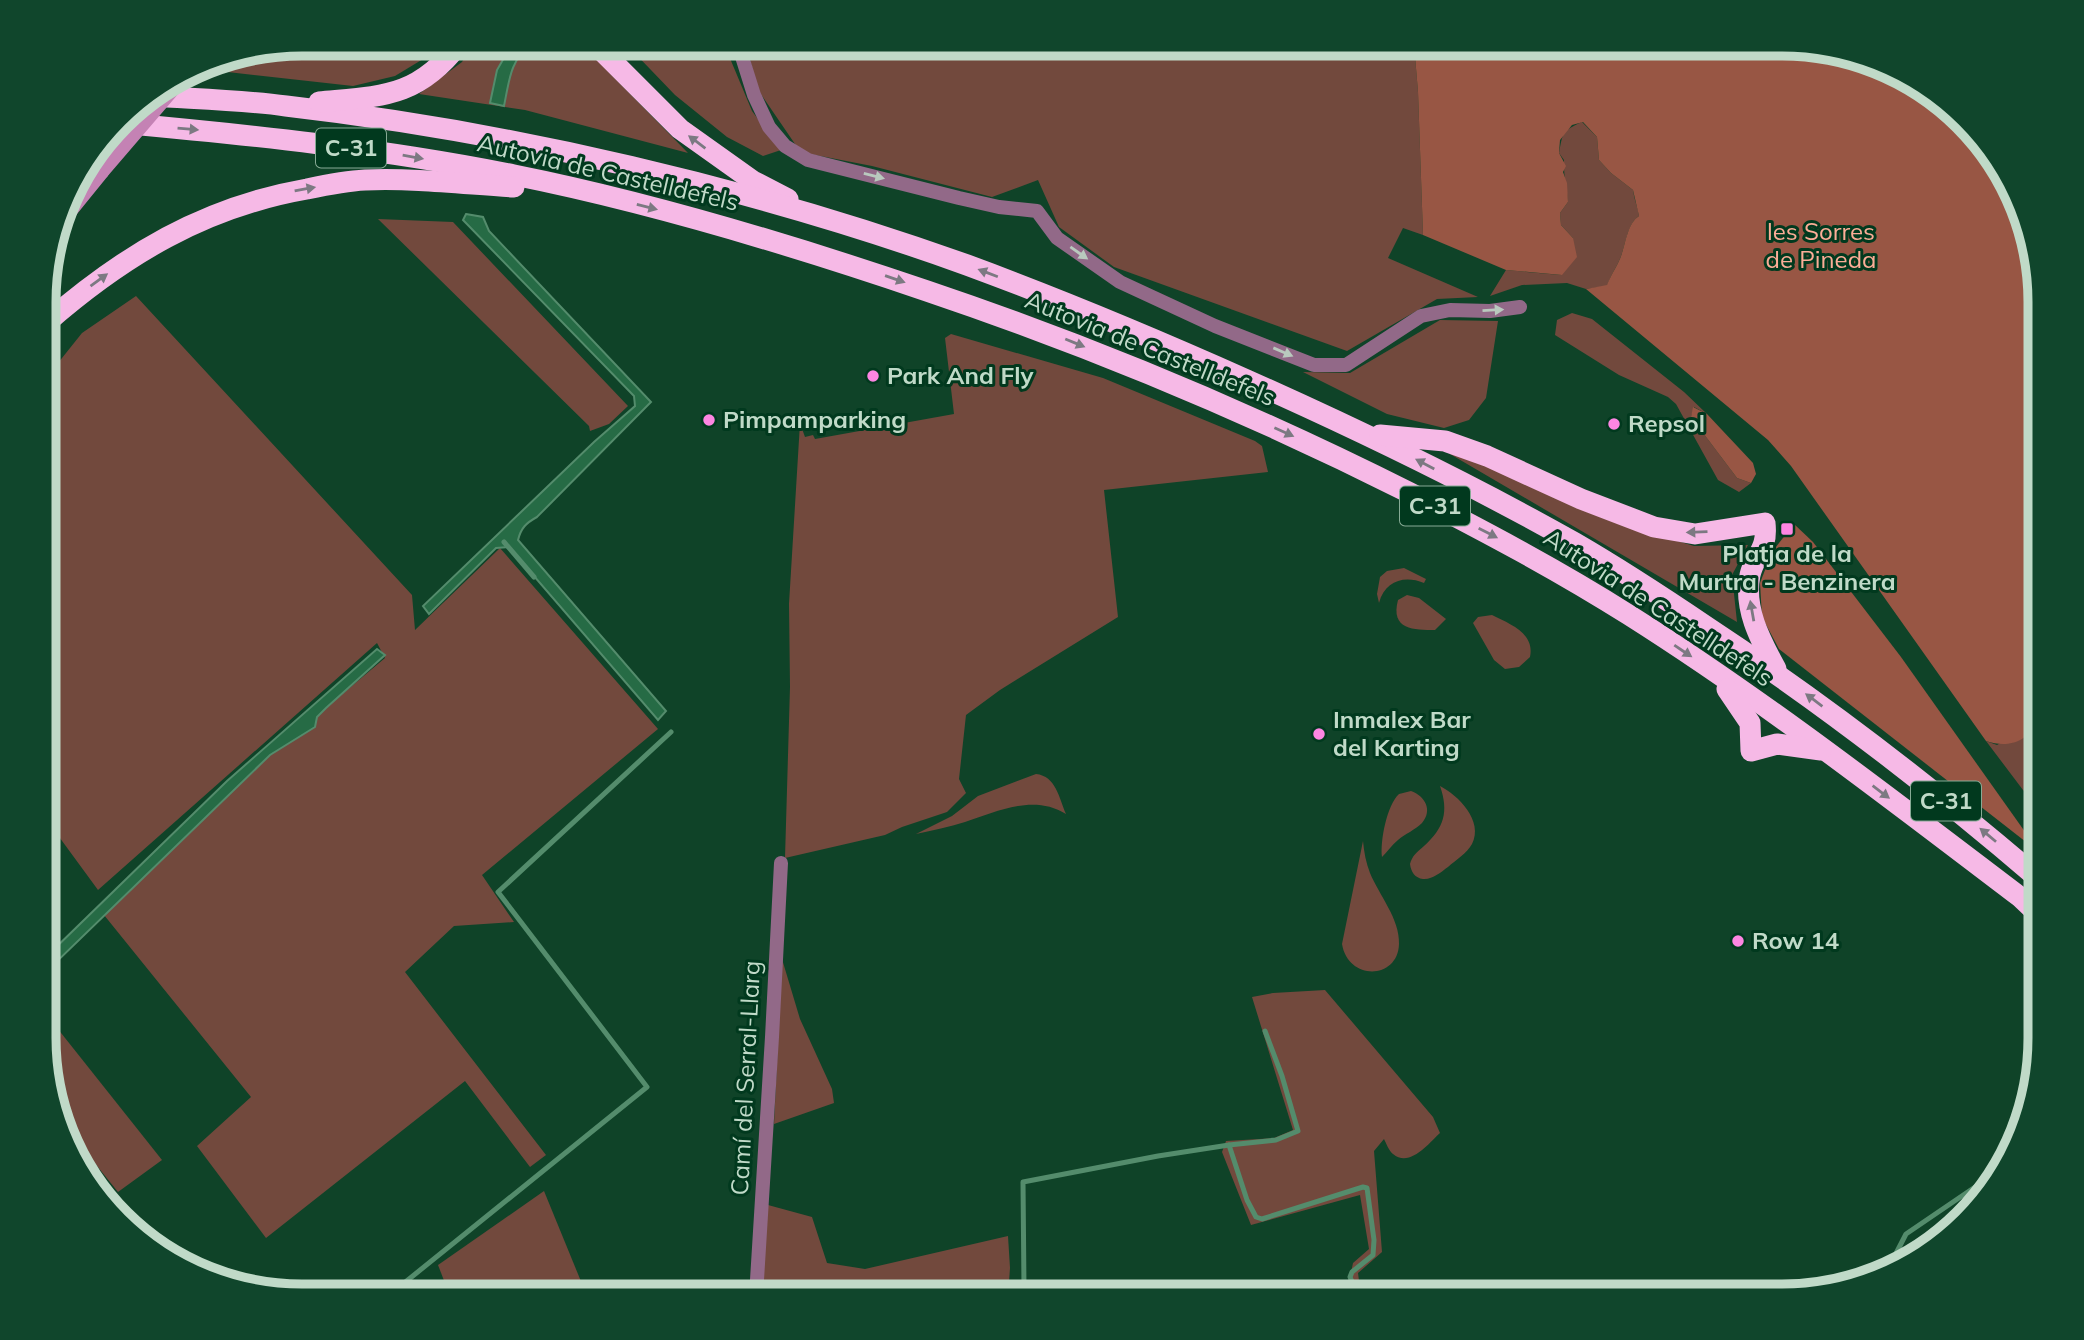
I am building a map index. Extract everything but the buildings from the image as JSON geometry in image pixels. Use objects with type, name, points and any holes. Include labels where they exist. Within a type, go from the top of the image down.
[{"type":"highway","points":[[283,105],[368,98],[400,91],[428,76],[449,57]]},
{"type":"highway","points":[[607,57],[661,113],[697,143],[753,181],[831,222]]},
{"type":"highway","name":"Autovia de Castelldefels","points":[[165,97],[283,105],[393,121],[520,143],[646,171],[831,222],[963,264],[1077,307],[1367,433],[1575,543],[1778,673],[1941,796],[2028,870]]},
{"type":"highway","name":"Autovia de Castelldefels","points":[[132,124],[242,134],[393,153],[581,190],[778,242],[898,280],[1065,339],[1167,380],[1323,449],[1509,543],[1629,615],[1827,751],[2028,904]]},
{"type":"highway","points":[[56,314],[132,256],[175,232],[248,203],[288,192],[361,180],[396,179],[581,190]]},
{"type":"highway","points":[[1367,433],[1445,441],[1487,456],[1581,499],[1654,527],[1695,534],[1765,523],[1764,547],[1750,575],[1750,609],[1758,634],[1778,673]]},
{"type":"highway","points":[[1714,671],[1750,723],[1751,751],[1777,744],[1827,751]]},
{"type":"main road","points":[[77,203],[168,95]]},
{"type":"street","points":[[742,57],[754,95],[769,127],[785,146],[808,160],[999,207],[1037,211],[1057,238],[1120,282],[1215,326],[1314,365],[1346,365],[1420,316],[1450,310],[1490,311],[1520,307]]},
{"type":"street","name":"Camí del Serral-Llarg","points":[[757,1284],[780,863]]},
{"type":"shaded area","points":[[1415,56],[1423,235],[1403,228],[1388,258],[1478,297],[1437,299],[1347,351],[1114,267],[1059,227],[1038,180],[992,197],[872,166],[805,153],[795,144],[758,90],[749,57]]},
{"type":"shaded area","points":[[427,57],[395,76],[353,86],[218,71],[270,58]]},
{"type":"shaded area","points":[[465,57],[594,57],[688,153],[525,110],[419,94]]},
{"type":"shaded area","points":[[505,57],[519,57],[509,80],[504,106],[490,103],[497,70]]},
{"type":"shaded area","points":[[638,57],[729,57],[752,111],[781,150],[763,156],[727,137],[675,95]]},
{"type":"shaded area","points":[[1582,122],[1597,137],[1599,160],[1633,190],[1639,216],[1630,228],[1621,257],[1607,286],[1586,289],[1567,283],[1522,285],[1490,296],[1506,270],[1561,275],[1573,238],[1561,225],[1560,213],[1568,202],[1564,160],[1559,153],[1564,133]]},
{"type":"shaded area","points":[[466,214],[483,217],[489,231],[651,402],[537,517],[524,526],[518,540],[666,711],[658,720],[509,547],[496,548],[429,614],[423,606],[635,406],[634,396],[463,220]]},
{"type":"shaded area","points":[[378,219],[453,222],[628,406],[609,424],[590,431],[589,426]]},
{"type":"shaded area","points":[[136,296],[412,595],[415,630],[500,548],[658,729],[482,875],[514,922],[454,926],[405,972],[546,1155],[530,1167],[465,1081],[266,1238],[197,1146],[251,1097],[104,915],[270,755],[385,658],[377,643],[98,890],[56,833],[56,366],[82,333]]},
{"type":"shaded area","points":[[1572,313],[1592,319],[1684,392],[1707,414],[1694,407],[1691,417],[1737,478],[1751,483],[1739,492],[1718,480],[1676,404],[1668,397],[1619,375],[1555,335],[1557,320]]},
{"type":"shaded area","points":[[1440,320],[1498,321],[1486,398],[1469,420],[1444,428],[1387,414],[1303,372],[1350,373]]},
{"type":"shaded area","points":[[951,334],[1103,378],[1255,441],[1262,446],[1268,472],[1104,490],[1118,617],[1000,690],[966,715],[959,779],[966,793],[947,812],[885,835],[785,858],[790,687],[789,604],[800,423],[805,437],[813,435],[815,439],[954,414],[945,338]]},
{"type":"shaded area","points":[[1456,452],[1658,535],[1694,546],[1748,545],[1732,575],[1737,622],[1450,454]]},
{"type":"shaded area","points":[[1404,568],[1426,579],[1424,583],[1409,580],[1396,582],[1386,589],[1379,603],[1377,594],[1380,577],[1387,571]]},
{"type":"shaded area","points":[[1407,595],[1419,598],[1446,619],[1435,630],[1419,630],[1401,623],[1396,610],[1398,600]]},
{"type":"shaded area","points":[[1492,615],[1520,630],[1529,642],[1530,657],[1519,667],[1505,669],[1494,660],[1473,623],[1478,617]]},
{"type":"shaded area","points":[[377,649],[385,655],[317,717],[315,727],[270,755],[56,962],[56,947],[227,781]]},
{"type":"shaded area","points":[[2028,727],[2028,794],[1986,741],[1997,745]]},
{"type":"shaded area","points":[[1036,774],[1052,783],[1066,814],[1041,805],[1016,806],[916,834],[952,816],[978,796]]},
{"type":"shaded area","points":[[1440,786],[1467,810],[1475,826],[1475,835],[1470,847],[1448,867],[1430,878],[1423,879],[1414,874],[1410,864],[1415,854],[1436,833],[1443,819],[1444,804]]},
{"type":"shaded area","points":[[1411,791],[1424,800],[1427,808],[1425,818],[1382,857],[1383,833],[1391,806],[1399,794]]},
{"type":"shaded area","points":[[1363,841],[1370,873],[1393,916],[1398,935],[1397,956],[1382,970],[1362,970],[1353,965],[1342,944]]},
{"type":"shaded area","points":[[782,959],[800,1019],[832,1089],[834,1103],[774,1124]]},
{"type":"shaded area","points":[[1325,990],[1433,1117],[1440,1133],[1425,1148],[1406,1158],[1393,1154],[1384,1139],[1374,1151],[1382,1252],[1358,1273],[1359,1283],[1346,1283],[1353,1263],[1369,1249],[1360,1195],[1251,1225],[1222,1152],[1226,1141],[1274,1138],[1293,1130],[1252,997]]},
{"type":"shaded area","points":[[56,1027],[162,1160],[118,1192],[80,1145],[69,1117],[58,1070]]},
{"type":"shaded area","points":[[544,1191],[582,1284],[445,1284],[438,1265]]},
{"type":"shaded area","points":[[768,1205],[812,1217],[827,1263],[865,1269],[1008,1236],[1009,1284],[762,1284]]},
{"type":"green space","name":"les Sorres de Pineda","points":[[1415,56],[1814,58],[1846,64],[1891,81],[1919,97],[1956,128],[1987,165],[2003,193],[2020,238],[2026,270],[2028,733],[2025,736],[2007,744],[1986,741],[1791,466],[1768,440],[1586,289],[1607,285],[1621,257],[1630,228],[1639,216],[1633,190],[1599,160],[1597,137],[1583,122],[1572,125],[1560,140],[1559,153],[1566,166],[1563,172],[1567,183],[1568,202],[1560,213],[1561,225],[1573,238],[1577,257],[1562,275],[1506,270],[1423,235]]},
{"type":"green space","points":[[1693,407],[1707,414],[1753,463],[1756,474],[1751,483],[1737,478],[1691,417]]},
{"type":"green space","points":[[1794,524],[1813,542],[1901,657],[2028,836],[2028,843],[1779,649],[1762,617],[1760,583],[1772,552]]},
{"type":"waterway","points":[[504,542],[534,577]]},
{"type":"waterway","points":[[403,1284],[647,1087],[498,892],[671,732]]},
{"type":"waterway","points":[[1265,1031],[1298,1131],[1276,1140],[1229,1145],[1247,1200],[1256,1217],[1262,1219],[1367,1188],[1374,1240],[1373,1255],[1352,1272],[1350,1277],[1353,1283]]},
{"type":"waterway","points":[[1024,1284],[1023,1182],[1229,1145]]},
{"type":"waterway","points":[[1894,1257],[1906,1234],[1981,1183]]},
{"type":"place","name":"Park And Fly","points":[[873,376]]},
{"type":"place","name":"Pimpamparking","points":[[709,420]]},
{"type":"place","name":"Repsol","points":[[1614,424]]},
{"type":"place","name":"Platja de la Murtra - Benzinera","points":[[1787,529]]},
{"type":"place","name":"Inmalex Bar del Karting","points":[[1319,734]]},
{"type":"place","name":"Row 14","points":[[1738,941]]}]
